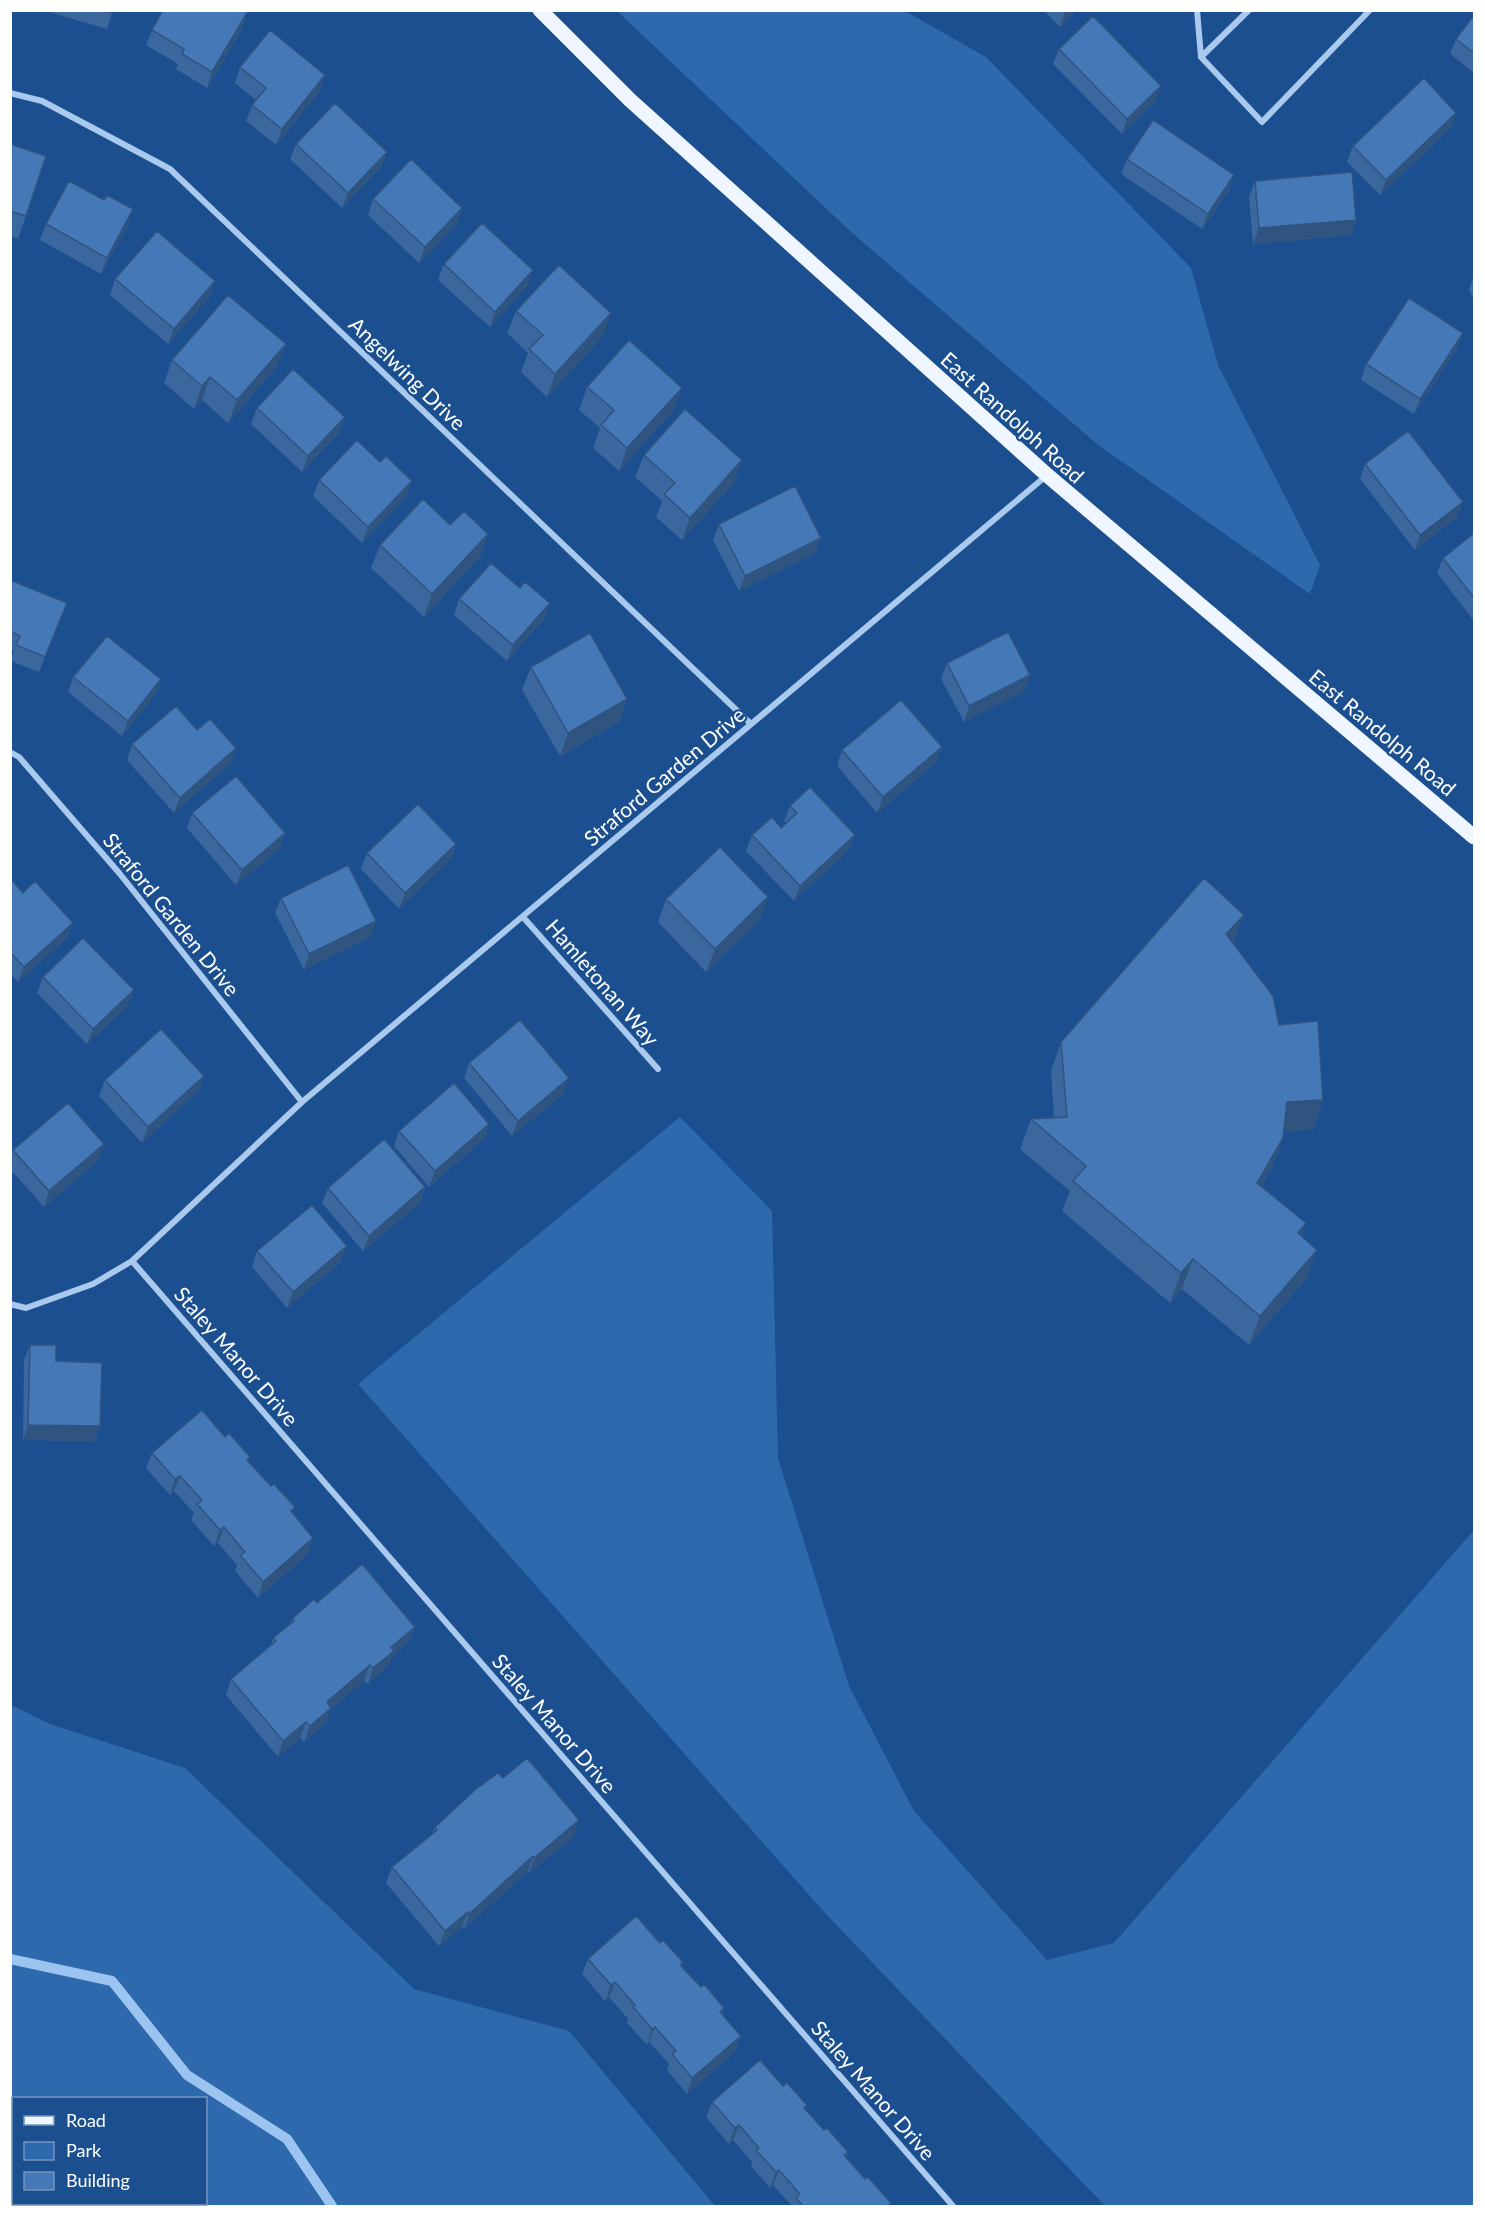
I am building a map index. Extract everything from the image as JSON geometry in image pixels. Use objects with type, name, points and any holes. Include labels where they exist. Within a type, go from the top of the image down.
[{"type":"main road","name":"East Randolph Road","points":[[540,10],[630,100],[1047,476],[1474,837]]},
{"type":"street","points":[[1197,10],[1201,57],[1262,122],[1370,10]]},
{"type":"street","points":[[1201,57],[1249,10]]},
{"type":"street","name":"Angelwing Drive","points":[[10,93],[42,101],[170,169],[751,724]]},
{"type":"street","name":"Straford Garden Drive","points":[[10,1304],[26,1308],[38,1304],[93,1284],[132,1261],[302,1102],[1047,476]]},
{"type":"street","name":"Straford Garden Drive","points":[[10,752],[19,757],[120,874],[302,1102]]},
{"type":"street","name":"Hamletonan Way","points":[[523,917],[658,1069]]},
{"type":"street","name":"Staley Manor Drive","points":[[132,1261],[953,2206]]},
{"type":"green space","points":[[617,11],[905,11],[986,57],[1191,268],[1218,365],[1320,565],[1310,594],[1097,444],[850,231]]},
{"type":"green space","points":[[680,1117],[772,1211],[778,1458],[849,1686],[914,1811],[1047,1960],[1114,1943],[1474,1530],[1474,2206],[1105,2206],[824,1912],[358,1384]]},
{"type":"green space","points":[[11,1705],[50,1724],[185,1768],[414,1989],[569,2031],[715,2206],[138,2206],[136,2205],[207,2205],[207,2097],[12,2097],[11,2128]]},
{"type":"building","points":[[163,10],[248,11],[212,72],[182,54],[184,49],[152,30]]},
{"type":"building","points":[[1474,15],[1474,53],[1456,39]]},
{"type":"building","points":[[1093,16],[1161,86],[1127,119],[1059,49]]},
{"type":"building","points":[[270,30],[325,75],[282,129],[252,105],[266,88],[240,67]]},
{"type":"building","points":[[1424,78],[1456,113],[1386,180],[1353,146]]},
{"type":"building","points":[[335,103],[387,152],[348,193],[296,144]]},
{"type":"building","points":[[1153,120],[1234,175],[1208,214],[1127,159]]},
{"type":"building","points":[[10,144],[46,156],[26,216],[10,211]]},
{"type":"building","points":[[411,159],[462,208],[425,247],[373,199]]},
{"type":"building","points":[[1352,172],[1356,220],[1259,228],[1255,181]]},
{"type":"building","points":[[69,181],[104,200],[107,195],[133,209],[107,258],[46,224]]},
{"type":"building","points":[[482,223],[533,270],[495,312],[444,264]]},
{"type":"building","points":[[157,231],[215,281],[174,329],[115,279]]},
{"type":"building","points":[[559,265],[611,313],[555,374],[529,349],[543,335],[516,311]]},
{"type":"building","points":[[228,295],[286,344],[237,400],[210,377],[202,386],[172,360]]},
{"type":"building","points":[[1409,298],[1463,333],[1420,399],[1366,364]]},
{"type":"building","points":[[629,340],[682,388],[627,448],[601,425],[614,410],[587,387]]},
{"type":"building","points":[[293,369],[345,417],[308,456],[257,408]]},
{"type":"building","points":[[685,409],[742,460],[690,518],[664,494],[675,483],[644,455]]},
{"type":"building","points":[[1408,431],[1463,502],[1420,535],[1365,464]]},
{"type":"building","points":[[357,440],[380,462],[386,456],[412,481],[368,527],[319,480]]},
{"type":"building","points":[[795,486],[821,538],[745,576],[719,524]]},
{"type":"building","points":[[423,499],[450,525],[464,511],[488,534],[432,594],[380,545]]},
{"type":"building","points":[[1474,533],[1474,598],[1443,558]]},
{"type":"building","points":[[491,563],[520,588],[525,582],[550,603],[513,645],[459,599]]},
{"type":"building","points":[[10,580],[67,603],[45,657],[16,645],[20,636],[10,631]]},
{"type":"building","points":[[1008,632],[1030,675],[969,706],[947,663]]},
{"type":"building","points":[[590,633],[627,699],[568,733],[531,667]]},
{"type":"building","points":[[107,636],[161,679],[128,721],[73,677]]},
{"type":"building","points":[[901,700],[942,747],[883,797],[842,750]]},
{"type":"building","points":[[176,706],[197,730],[210,719],[236,748],[180,798],[132,744]]},
{"type":"building","points":[[236,776],[285,833],[242,870],[192,813]]},
{"type":"building","points":[[810,787],[855,835],[800,886],[752,835],[772,817],[781,828],[797,813],[790,806]]},
{"type":"building","points":[[418,804],[456,844],[405,893],[367,853]]},
{"type":"building","points":[[720,847],[768,897],[715,949],[666,899]]},
{"type":"building","points":[[348,865],[376,921],[309,954],[281,898]]},
{"type":"building","points":[[1204,878],[1244,915],[1226,934],[1273,996],[1279,1025],[1318,1021],[1323,1100],[1287,1102],[1283,1138],[1257,1183],[1306,1223],[1298,1233],[1317,1250],[1260,1316],[1193,1259],[1181,1273],[1073,1181],[1086,1166],[1031,1119],[1067,1117],[1061,1042]]},
{"type":"building","points":[[11,879],[23,893],[35,881],[73,923],[24,967],[10,952]]},
{"type":"building","points":[[83,938],[134,990],[93,1029],[43,977]]},
{"type":"building","points":[[520,1020],[569,1078],[518,1121],[469,1063]]},
{"type":"building","points":[[161,1029],[204,1076],[148,1127],[105,1080]]},
{"type":"building","points":[[454,1083],[489,1124],[435,1171],[399,1131]]},
{"type":"building","points":[[68,1103],[104,1144],[49,1191],[13,1150]]},
{"type":"building","points":[[384,1139],[425,1187],[369,1236],[328,1188]]},
{"type":"building","points":[[312,1205],[347,1246],[293,1292],[257,1251]]},
{"type":"building","points":[[30,1345],[56,1345],[56,1361],[102,1363],[100,1426],[28,1425]]},
{"type":"building","points":[[202,1410],[225,1437],[229,1433],[250,1457],[247,1460],[295,1507],[291,1511],[313,1538],[263,1582],[240,1555],[245,1552],[224,1527],[220,1530],[197,1504],[202,1500],[180,1476],[175,1479],[152,1453]]},
{"type":"building","points":[[362,1564],[415,1627],[391,1647],[394,1651],[373,1668],[370,1665],[327,1702],[331,1708],[310,1726],[306,1722],[283,1741],[231,1679],[276,1641],[273,1638],[294,1621],[292,1619],[314,1599],[317,1603]]},
{"type":"building","points":[[527,1758],[579,1820],[534,1858],[533,1856],[469,1914],[468,1912],[445,1931],[392,1867],[437,1830],[435,1827],[476,1789],[498,1773],[503,1778]]},
{"type":"building","points":[[636,1916],[660,1943],[663,1940],[683,1962],[680,1965],[701,1987],[704,1984],[724,2008],[720,2012],[741,2036],[692,2078],[672,2054],[676,2051],[655,2027],[652,2029],[615,1982],[611,1985],[588,1959]]},
{"type":"building","points":[[760,2060],[783,2086],[787,2083],[807,2105],[804,2108],[824,2130],[827,2128],[848,2152],[844,2155],[891,2203],[888,2206],[803,2206],[796,2198],[800,2194],[779,2170],[776,2172],[756,2150],[759,2148],[739,2125],[735,2128],[712,2102]]},
{"type":"waterway","points":[[10,1959],[112,1981],[187,2075],[287,2139],[332,2206]]}]
